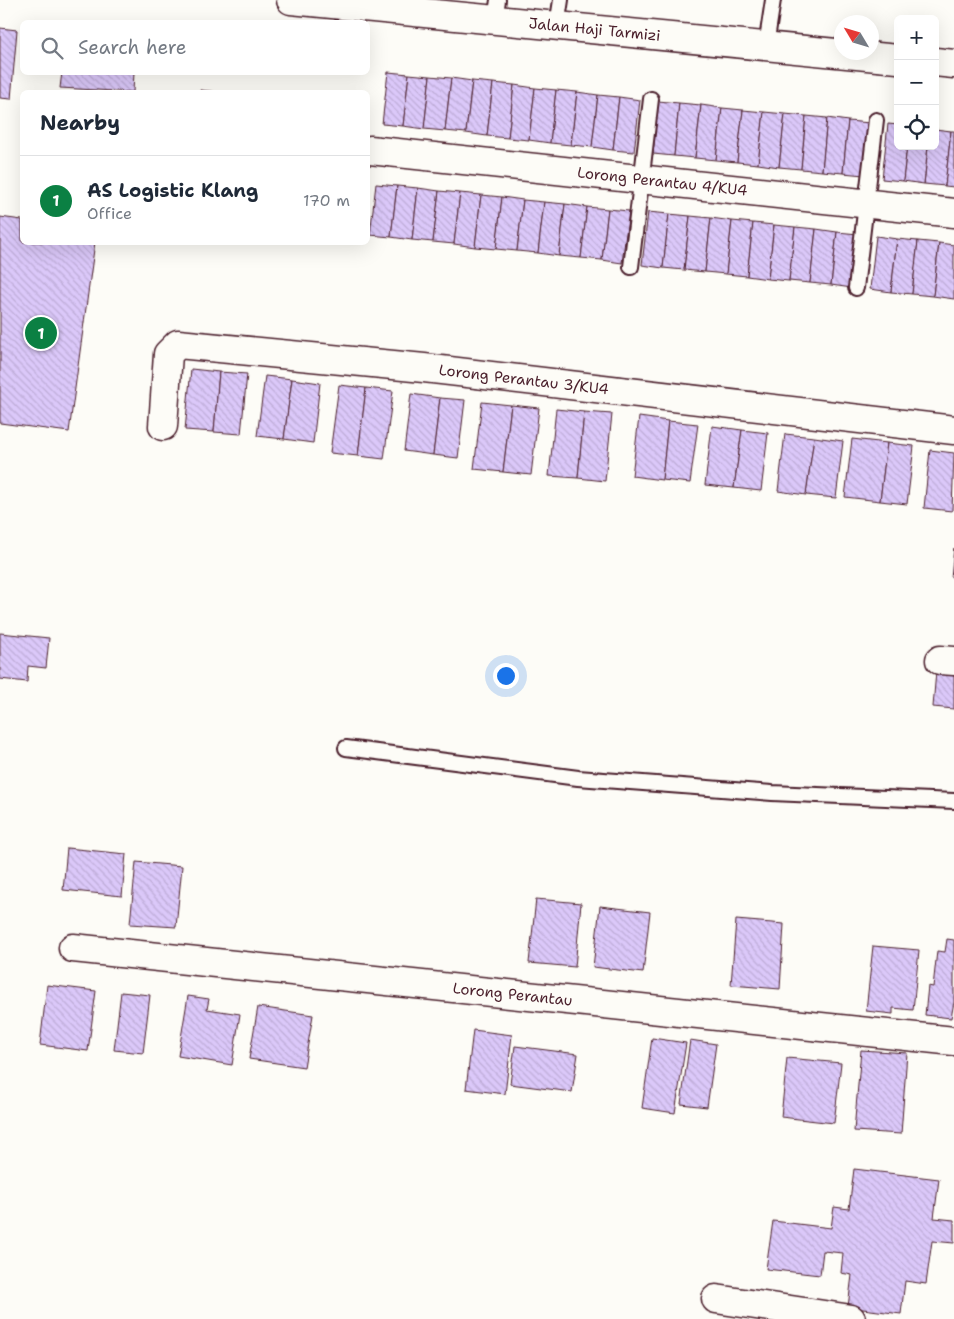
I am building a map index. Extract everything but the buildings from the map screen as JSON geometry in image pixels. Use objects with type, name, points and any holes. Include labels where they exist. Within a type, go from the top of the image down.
[{"type":"street","name":"Jalan Haji Tarmizi","points":[[291,0],[559,13],[766,46],[894,59]]},
{"type":"street","points":[[939,62],[954,64]]},
{"type":"street","name":"Lorong Perantau 4/KU4","points":[[370,150],[954,213]]},
{"type":"street","name":"Lorong Perantau 3/KU4","points":[[163,426],[168,354],[178,344],[424,368],[954,430]]},
{"type":"street","name":"Lorong Perantau","points":[[73,948],[954,1041]]},
{"type":"street","points":[[716,1299],[851,1319]]},
{"type":"lane","points":[[766,46],[773,0]]},
{"type":"lane","points":[[631,266],[651,99]]},
{"type":"lane","points":[[856,288],[876,120]]},
{"type":"lane","points":[[346,748],[578,778],[772,793],[954,801]]},
{"type":"place","name":"AS Logistic Klang","points":[[41,333]]}]
